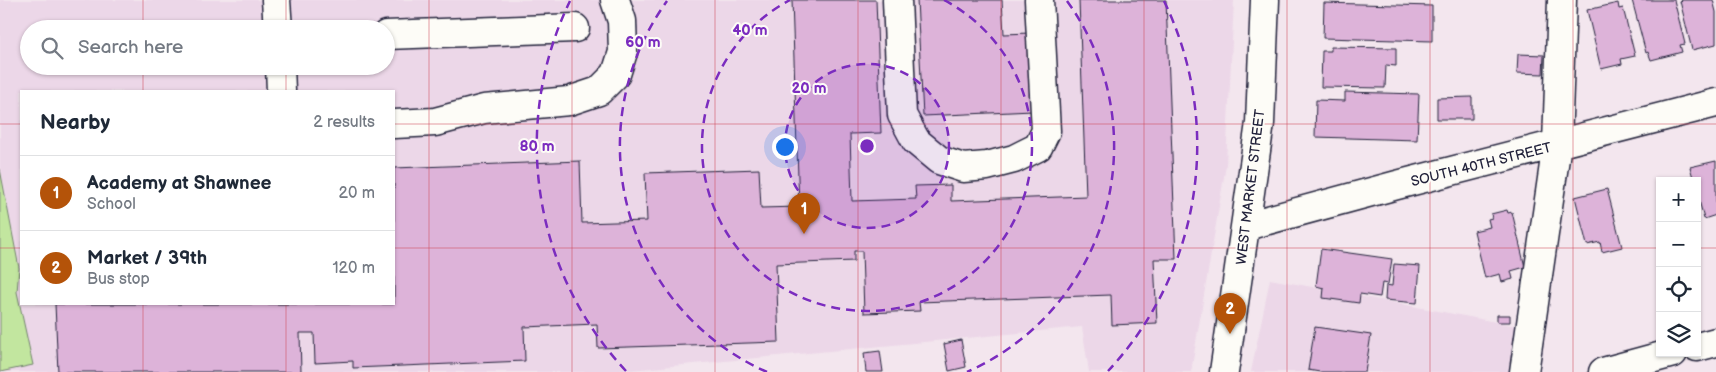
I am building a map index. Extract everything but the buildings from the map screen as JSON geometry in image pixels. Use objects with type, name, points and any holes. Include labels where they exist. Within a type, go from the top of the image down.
[{"type":"street","points":[[276,0],[277,20]]},
{"type":"street","points":[[395,124],[435,122],[484,109],[570,101],[599,91],[616,74],[623,52],[622,20],[614,0]]},
{"type":"street","points":[[897,0],[902,115],[916,141],[939,160],[963,168],[987,166],[1014,159],[1038,147],[1046,131],[1039,0]]},
{"type":"street","name":"WEST MARKET STREET","points":[[1224,372],[1260,123],[1265,0]]},
{"type":"street","points":[[1524,372],[1557,144],[1562,0]]},
{"type":"street","points":[[395,35],[575,28]]},
{"type":"street","points":[[280,75],[281,90]]},
{"type":"street","name":"SOUTH 40TH STREET","points":[[1246,226],[1716,103]]},
{"type":"street","points":[[1701,346],[1716,342]]},
{"type":"street","points":[[1603,372],[1658,357]]},
{"type":"shaded area","points":[[0,0],[1234,0],[1226,165],[1191,372],[1089,372],[1082,327],[609,372],[0,372]]},
{"type":"shaded area","points":[[1270,279],[1522,327],[1515,372],[1251,372]]},
{"type":"green space","points":[[0,169],[19,268],[17,292],[33,365],[0,372]]},
{"type":"place","name":"Academy at Shawnee","points":[[804,234]]},
{"type":"place","name":"Market / 39th","points":[[1230,334]]}]
